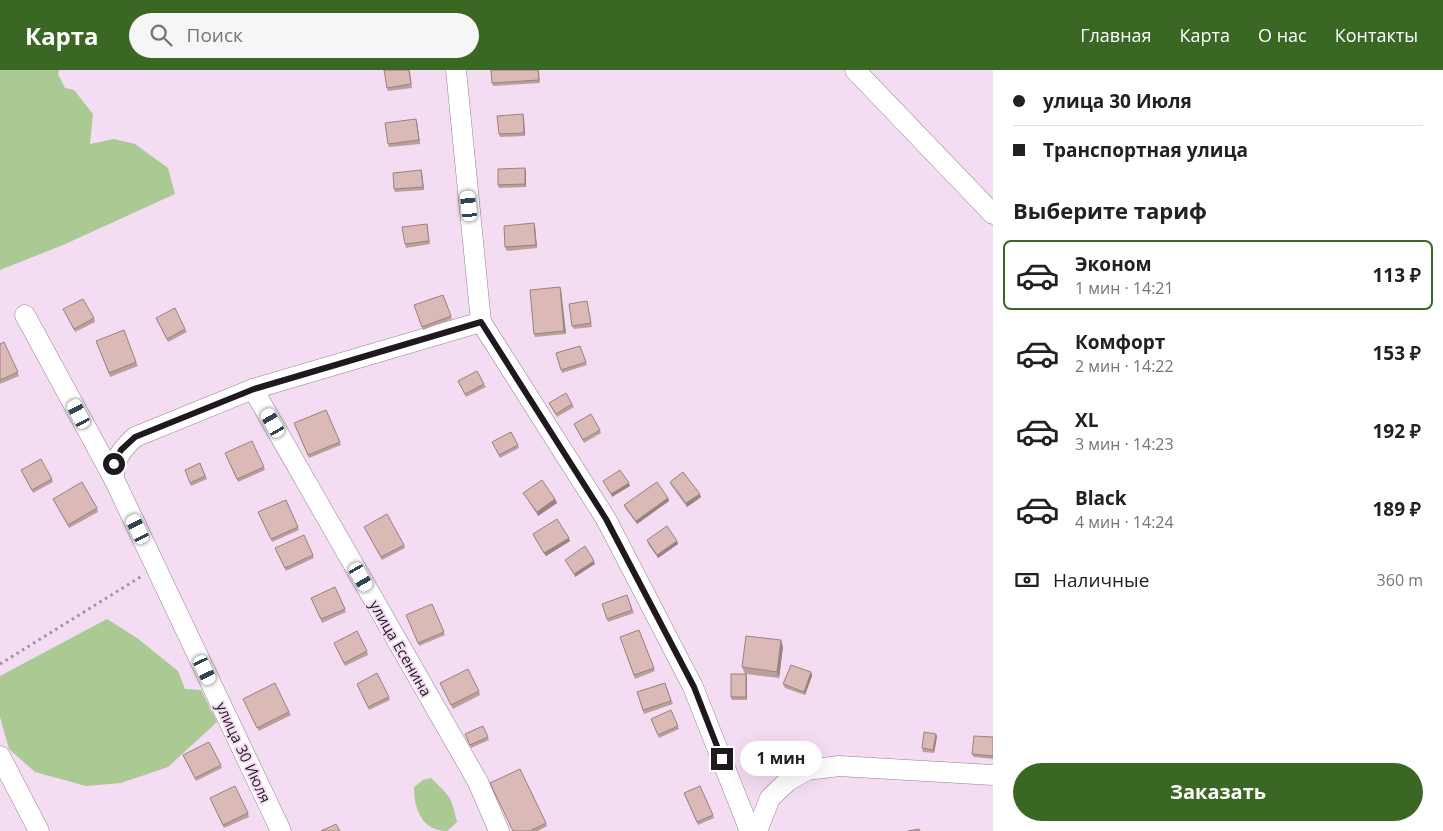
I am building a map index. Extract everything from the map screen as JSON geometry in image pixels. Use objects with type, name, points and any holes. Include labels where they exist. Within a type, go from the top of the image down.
[{"type":"street","points":[[456,70],[481,322],[606,519],[694,687],[750,831]]},
{"type":"street","points":[[855,70],[993,214]]},
{"type":"street","name":"улица 30 Июля","points":[[25,315],[114,479],[281,831]]},
{"type":"street","points":[[114,479],[114,464],[121,450],[135,437],[254,389],[481,322]]},
{"type":"street","name":"улица Есенина","points":[[254,389],[478,782],[499,831]]},
{"type":"street","points":[[0,756],[39,831]]},
{"type":"street","points":[[757,831],[770,798],[788,781],[808,770],[839,766],[993,775]]},
{"type":"path","points":[[0,664],[138,581],[154,562]]},
{"type":"green space","points":[[0,70],[59,70],[58,74],[65,88],[74,90],[93,114],[90,144],[114,139],[135,144],[168,168],[175,194],[63,245],[0,270]]},
{"type":"green space","points":[[107,619],[137,638],[178,671],[185,689],[201,690],[217,722],[168,767],[121,783],[86,786],[35,772],[9,749],[0,717],[0,676]]},
{"type":"green space","points":[[431,778],[446,793],[453,806],[457,822],[447,831],[431,827],[418,811],[414,787],[423,780]]},
{"type":"building","points":[[384,70],[409,70],[411,84],[387,88]]},
{"type":"building","points":[[491,70],[538,70],[539,80],[492,83]]},
{"type":"building","points":[[523,114],[524,133],[499,134],[497,116]]},
{"type":"building","points":[[416,119],[419,140],[388,144],[385,123]]},
{"type":"building","points":[[525,168],[525,184],[498,185],[498,169]]},
{"type":"building","points":[[421,170],[423,187],[394,189],[393,173]]},
{"type":"building","points":[[534,223],[536,245],[505,247],[504,226]]},
{"type":"building","points":[[427,224],[429,241],[405,244],[402,227]]},
{"type":"building","points":[[560,287],[564,331],[534,334],[530,290]]},
{"type":"building","points":[[443,295],[451,316],[422,327],[414,305]]},
{"type":"building","points":[[83,299],[94,318],[74,329],[63,309]]},
{"type":"building","points":[[587,301],[591,323],[572,326],[569,304]]},
{"type":"building","points":[[175,308],[185,329],[167,339],[156,318]]},
{"type":"building","points":[[124,330],[136,362],[109,373],[96,341]]},
{"type":"building","points":[[4,342],[18,372],[0,380],[0,344]]},
{"type":"building","points":[[580,346],[586,362],[561,370],[556,353]]},
{"type":"building","points":[[477,371],[484,384],[465,394],[458,381]]},
{"type":"building","points":[[566,393],[572,404],[556,414],[549,403]]},
{"type":"building","points":[[326,410],[340,442],[308,455],[294,423]]},
{"type":"building","points":[[591,414],[600,430],[583,440],[574,424]]},
{"type":"building","points":[[511,432],[518,445],[499,455],[492,442]]},
{"type":"building","points":[[252,441],[264,467],[237,479],[225,453]]},
{"type":"building","points":[[41,459],[52,479],[32,490],[21,470]]},
{"type":"building","points":[[200,463],[205,476],[190,483],[185,470]]},
{"type":"building","points":[[620,470],[629,483],[611,494],[603,481]]},
{"type":"building","points":[[683,472],[700,494],[686,503],[670,482]]},
{"type":"building","points":[[542,480],[555,499],[537,512],[523,493]]},
{"type":"building","points":[[82,482],[97,508],[68,525],[53,499]]},
{"type":"building","points":[[657,482],[668,498],[636,521],[624,505]]},
{"type":"building","points":[[286,500],[298,527],[271,539],[258,512]]},
{"type":"building","points":[[387,514],[404,545],[381,557],[364,527]]},
{"type":"building","points":[[557,519],[569,538],[544,553],[533,534]]},
{"type":"building","points":[[667,526],[677,541],[657,555],[647,540]]},
{"type":"building","points":[[304,535],[313,555],[285,568],[275,548]]},
{"type":"building","points":[[585,546],[594,561],[574,574],[565,560]]},
{"type":"building","points":[[335,587],[345,609],[321,619],[311,598]]},
{"type":"building","points":[[627,595],[632,610],[607,619],[602,604]]},
{"type":"building","points":[[432,604],[444,632],[418,643],[406,615]]},
{"type":"building","points":[[639,630],[654,668],[634,675],[620,637]]},
{"type":"building","points":[[357,631],[367,651],[344,663],[334,643]]},
{"type":"building","points":[[746,636],[781,640],[777,672],[742,667]]},
{"type":"building","points":[[791,665],[811,672],[804,692],[783,684]]},
{"type":"building","points":[[468,669],[479,691],[451,705],[440,683]]},
{"type":"building","points":[[377,673],[389,697],[368,707],[357,684]]},
{"type":"building","points":[[731,674],[746,674],[746,697],[731,697]]},
{"type":"building","points":[[275,683],[289,712],[257,728],[243,699]]},
{"type":"building","points":[[665,683],[671,701],[643,710],[637,692]]},
{"type":"building","points":[[671,710],[678,726],[658,735],[651,719]]},
{"type":"building","points":[[483,726],[488,737],[470,745],[465,734]]},
{"type":"building","points":[[924,732],[936,734],[933,750],[922,748]]},
{"type":"building","points":[[974,736],[993,737],[993,756],[972,754]]},
{"type":"building","points":[[209,742],[221,765],[195,778],[183,755]]},
{"type":"building","points":[[520,769],[546,823],[530,831],[513,831],[490,783]]},
{"type":"building","points":[[235,786],[248,813],[223,825],[210,798]]},
{"type":"building","points":[[700,786],[713,815],[697,822],[684,793]]},
{"type":"building","points":[[336,824],[340,831],[321,831]]},
{"type":"route","points":[[114,464],[121,450],[135,437],[254,389],[481,322],[606,519],[694,687],[722,759]]}]
